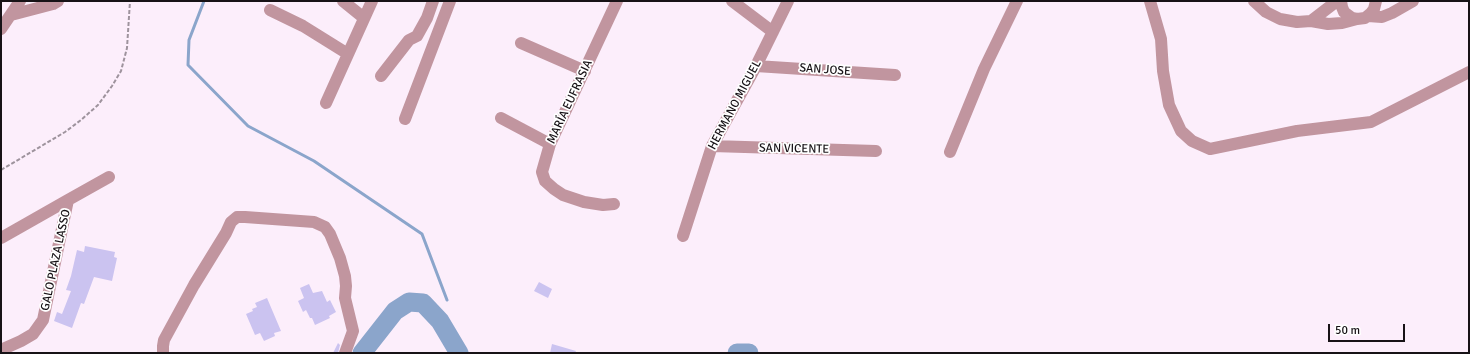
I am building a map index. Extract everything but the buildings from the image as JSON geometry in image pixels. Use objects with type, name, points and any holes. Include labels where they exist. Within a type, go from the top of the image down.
[{"type":"street","points":[[1,29],[20,1]]},
{"type":"street","points":[[11,15],[53,4],[58,1]]},
{"type":"street","points":[[343,1],[364,18]]},
{"type":"street","points":[[326,103],[372,1]]},
{"type":"street","points":[[381,76],[408,40],[416,36],[427,18],[433,1]]},
{"type":"street","points":[[405,119],[450,1]]},
{"type":"street","name":"MARÍA EUFRASIA","points":[[614,204],[603,205],[584,202],[563,196],[545,181],[542,172],[550,144],[617,1]]},
{"type":"street","points":[[732,1],[773,32]]},
{"type":"street","name":"HERMANO MIGUEL","points":[[684,236],[712,146],[756,66],[788,1]]},
{"type":"street","points":[[950,152],[984,69],[1017,1]]},
{"type":"street","points":[[1150,1],[1161,39],[1163,71],[1169,105],[1181,131],[1192,141],[1210,149],[1296,131],[1371,122],[1469,72]]},
{"type":"street","points":[[1254,1],[1266,12],[1280,20],[1296,22],[1311,21],[1328,24],[1342,23],[1362,17],[1374,9],[1376,1]]},
{"type":"street","points":[[1311,21],[1337,1]]},
{"type":"street","points":[[1341,1],[1344,12],[1352,18],[1382,17],[1392,13],[1406,2]]},
{"type":"street","points":[[270,10],[303,26],[348,54]]},
{"type":"street","points":[[416,36],[434,43]]},
{"type":"street","points":[[522,43],[584,71]]},
{"type":"street","name":"SAN JOSE","points":[[756,66],[895,75]]},
{"type":"street","points":[[500,118],[550,144]]},
{"type":"street","name":"SAN VICENTE","points":[[712,146],[876,151]]},
{"type":"street","points":[[68,200],[109,177]]},
{"type":"street","name":"GALO PLAZA LASSO","points":[[1,238],[68,200]]},
{"type":"street","name":"GALO PLAZA LASSO","points":[[1,350],[33,334],[43,320],[68,200]]},
{"type":"street","points":[[163,353],[164,340],[231,222],[237,217],[245,217],[314,222],[324,227],[330,234],[340,258],[345,276],[345,298],[354,331],[345,353]]},
{"type":"path","points":[[1,170],[65,132],[98,105],[121,71],[127,48],[130,1]]},
{"type":"waterway","points":[[204,1],[189,40],[188,65],[248,126],[314,161],[422,234],[447,300]]},
{"type":"waterway","points":[[362,353],[395,311],[409,302],[423,303],[440,321],[459,353]]},
{"type":"waterway","points":[[737,353],[749,353]]}]
